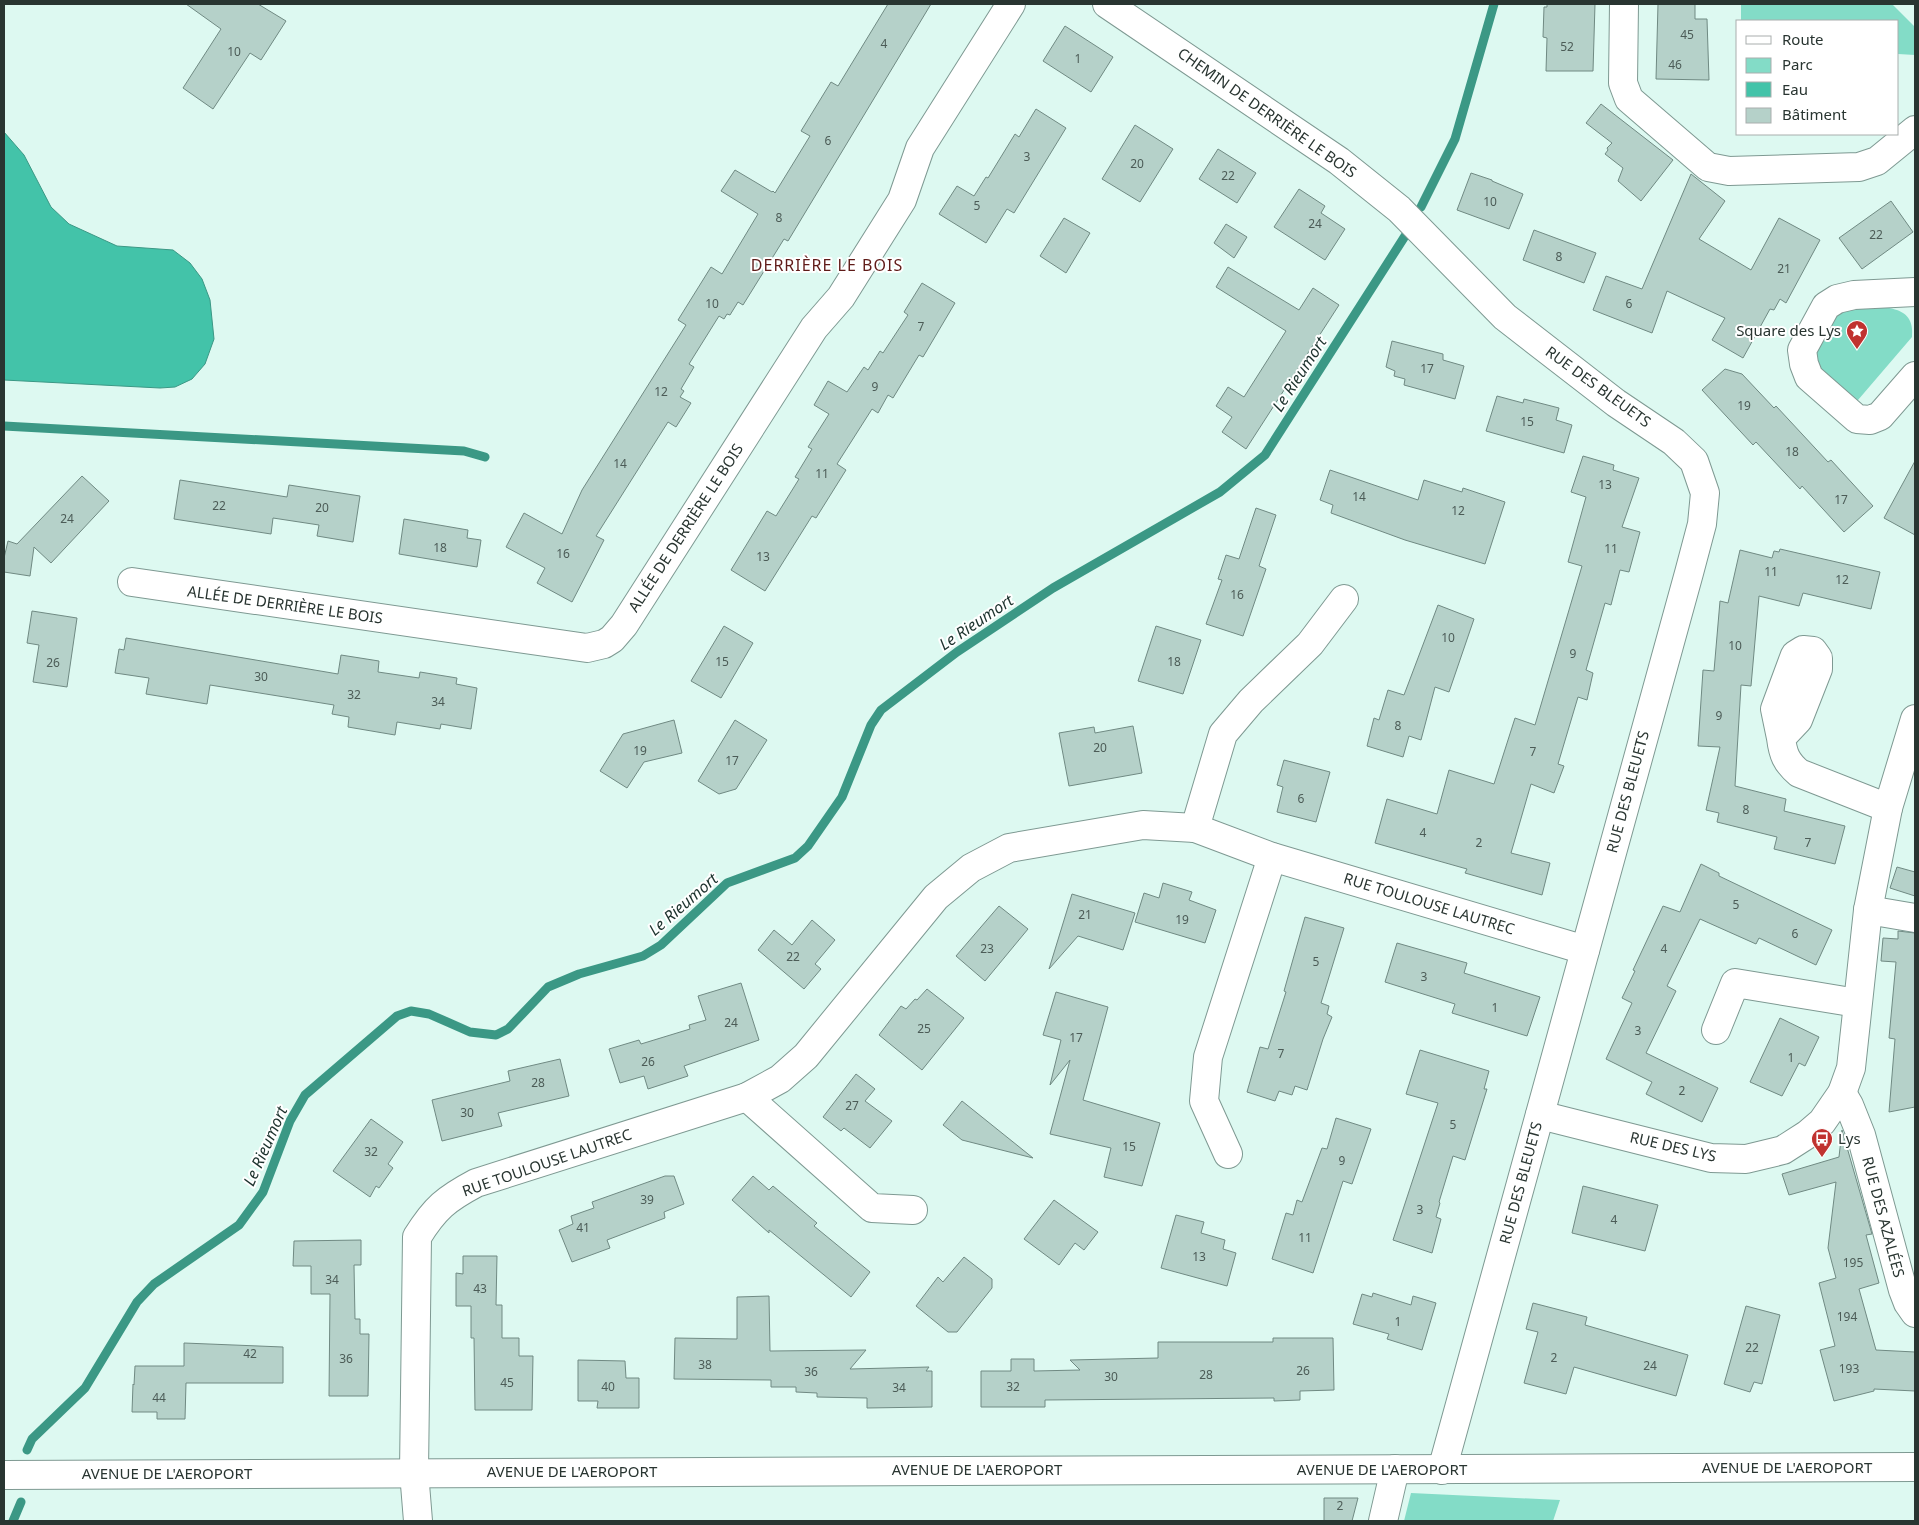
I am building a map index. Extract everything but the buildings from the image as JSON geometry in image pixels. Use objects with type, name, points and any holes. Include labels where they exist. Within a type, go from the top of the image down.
[{"type":"street","name":"ALLÉE DE DERRIÈRE LE BOIS","points":[[132,582],[587,648],[604,644],[612,639],[624,625],[814,328],[841,297],[902,200],[920,148],[1011,4]]},
{"type":"street","name":"CHEMIN DE DERRIÈRE LE BOIS","points":[[1107,4],[1340,161],[1399,209],[1420,230]]},
{"type":"street","points":[[1624,4],[1623,83],[1629,99],[1708,167],[1729,171],[1859,167],[1877,161],[1915,130]]},
{"type":"street","name":"RUE DES BLEUETS","points":[[1420,230],[1505,317],[1616,403],[1674,442],[1694,461],[1705,493],[1700,532],[1442,1470]]},
{"type":"street","points":[[1915,292],[1854,295],[1837,299],[1826,306],[1802,350],[1804,364],[1809,377],[1857,419],[1870,420],[1880,416],[1915,376]]},
{"type":"street","points":[[1195,828],[1223,734],[1251,701],[1310,644],[1344,599]]},
{"type":"street","name":"RUE DES LYS","points":[[1540,1115],[1711,1158],[1746,1160],[1783,1150],[1808,1134],[1822,1122],[1842,1092],[1851,1068],[1868,910],[1888,808],[1915,719]]},
{"type":"street","points":[[1781,738],[1782,752],[1787,763],[1799,773],[1888,808]]},
{"type":"street","name":"RUE TOULOUSE LAUTREC","points":[[418,1521],[414,1472],[417,1237],[431,1215],[452,1196],[476,1183],[747,1097],[780,1079],[806,1056],[936,897],[971,868],[1009,848],[1143,825],[1195,828],[1272,857],[1585,950]]},
{"type":"street","points":[[1228,1154],[1204,1101],[1208,1057],[1272,857]]},
{"type":"street","points":[[1868,910],[1915,918]]},
{"type":"street","points":[[1716,1030],[1735,983],[1857,1002]]},
{"type":"street","name":"RUE DES AZALÉES","points":[[1842,1092],[1861,1135],[1903,1290],[1908,1303],[1915,1313]]},
{"type":"street","points":[[747,1097],[872,1208],[913,1210]]},
{"type":"street","name":"AVENUE DE L'AEROPORT","points":[[4,1475],[1915,1467]]},
{"type":"street","points":[[1383,1521],[1395,1469]]},
{"type":"green space","points":[[1741,4],[1892,4],[1915,27],[1915,55],[1899,54],[1899,20],[1741,20]]},
{"type":"green space","name":"Square des Lys","points":[[1857,305],[1886,307],[1903,313],[1912,326],[1912,337],[1858,400],[1850,400],[1819,376],[1812,354],[1831,315]]},
{"type":"green space","points":[[1411,1493],[1560,1500],[1553,1521],[1404,1521]]},
{"type":"water","points":[[4,132],[24,155],[51,207],[69,224],[117,246],[173,250],[190,263],[202,279],[210,300],[214,339],[205,364],[192,379],[175,387],[160,388],[4,380]]},
{"type":"waterway","name":"Le Rieumort","points":[[1421,207],[1455,139],[1494,4]]},
{"type":"waterway","name":"Le Rieumort","points":[[27,1450],[32,1439],[85,1388],[137,1302],[154,1284],[239,1225],[263,1192],[290,1121],[305,1095],[397,1016],[411,1011],[429,1014],[470,1032],[496,1035],[508,1029],[548,987],[579,974],[643,956],[661,945],[727,883],[795,858],[808,846],[842,797],[871,725],[881,710],[957,652],[1053,588],[1220,492],[1265,455],[1405,236]]},
{"type":"waterway","points":[[4,426],[464,451],[485,457]]},
{"type":"waterway","name":"Le Rieumort","points":[[13,1521],[21,1502]]},
{"type":"place","name":"Square des Lys","points":[[1857,350]]},
{"type":"place","name":"Lys","points":[[1822,1158]]},
{"type":"district","name":"DERRIÈRE LE BOIS","points":[[827,265]]}]
